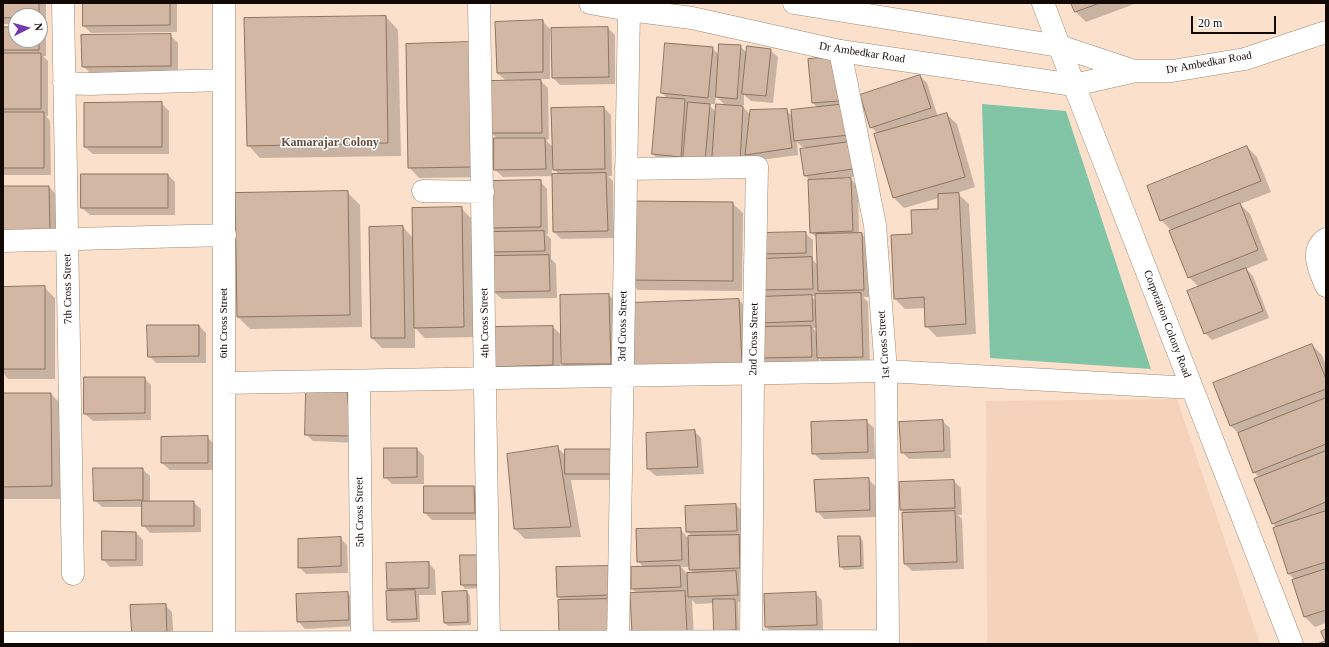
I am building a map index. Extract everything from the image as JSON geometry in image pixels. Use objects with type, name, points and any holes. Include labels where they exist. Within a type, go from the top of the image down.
[{"type":"street","name":"7th Cross Street","points":[[63,3],[73,574]]},
{"type":"street","name":"6th Cross Street","points":[[224,3],[224,644]]},
{"type":"street","name":"4th Cross Street","points":[[479,3],[489,642]]},
{"type":"street","name":"Dr Ambedkar Road","points":[[590,3],[629,10],[692,18],[840,51],[1074,85],[1136,71],[1172,71],[1245,59],[1326,32]]},
{"type":"street","name":"Dr Ambedkar Road","points":[[794,3],[840,7],[1059,46],[1136,71]]},
{"type":"street","name":"Corporation Colony Road","points":[[1043,3],[1292,644]]},
{"type":"street","name":"3rd Cross Street","points":[[618,642],[629,10]]},
{"type":"street","name":"1st Cross Street","points":[[840,51],[875,225],[886,371],[888,642]]},
{"type":"street","points":[[64,83],[89,84],[224,80]]},
{"type":"street","name":"2nd Cross Street","points":[[626,170],[757,167],[753,373],[751,641]]},
{"type":"street","points":[[423,191],[483,192]]},
{"type":"street","points":[[3,241],[225,235]]},
{"type":"street","points":[[1326,239],[1321,243],[1317,253],[1318,265],[1326,286]]},
{"type":"street","points":[[224,383],[886,371],[1192,388]]},
{"type":"street","name":"5th Cross Street","points":[[359,380],[362,643]]},
{"type":"street","points":[[3,643],[224,644],[751,641],[888,642]]},
{"type":"shaded area","points":[[1177,399],[1260,644],[987,644],[986,401]]},
{"type":"green space","points":[[982,104],[1066,111],[1151,369],[990,358]]},
{"type":"building","points":[[3,3],[39,3],[39,8],[8,8],[8,18],[3,18]]},
{"type":"building","points":[[83,3],[170,3],[170,25],[83,26]]},
{"type":"building","points":[[1071,3],[1100,3],[1075,12]]},
{"type":"building","points":[[386,16],[388,143],[247,146],[244,18]]},
{"type":"building","points":[[543,20],[543,72],[497,73],[495,22]]},
{"type":"building","points":[[3,27],[8,27],[8,48],[39,48],[39,50],[3,50]]},
{"type":"building","points":[[608,27],[609,77],[552,78],[551,28]]},
{"type":"building","points":[[171,34],[171,66],[82,67],[81,35]]},
{"type":"building","points":[[470,42],[472,167],[408,168],[406,44]]},
{"type":"building","points":[[665,43],[713,47],[708,98],[661,93]]},
{"type":"building","points":[[719,44],[741,45],[737,99],[716,97]]},
{"type":"building","points":[[747,46],[771,49],[766,96],[742,94]]},
{"type":"building","points":[[3,53],[41,53],[41,109],[3,109]]},
{"type":"building","points":[[836,57],[839,101],[812,103],[808,59]]},
{"type":"building","points":[[920,75],[931,108],[870,128],[860,95]]},
{"type":"building","points":[[541,80],[542,133],[490,133],[489,81]]},
{"type":"building","points":[[657,97],[685,99],[681,157],[652,154]]},
{"type":"building","points":[[162,102],[162,147],[84,147],[84,103]]},
{"type":"building","points":[[688,102],[710,104],[705,162],[683,160]]},
{"type":"building","points":[[716,104],[743,106],[740,164],[712,162]]},
{"type":"building","points":[[846,104],[849,135],[794,141],[791,110]]},
{"type":"building","points":[[604,107],[605,169],[553,170],[551,108]]},
{"type":"building","points":[[787,109],[792,148],[745,155],[750,110]]},
{"type":"building","points":[[3,112],[44,112],[44,168],[3,168]]},
{"type":"building","points":[[947,113],[965,177],[893,198],[874,134]]},
{"type":"building","points":[[494,138],[545,138],[546,169],[494,170]]},
{"type":"building","points":[[849,142],[853,169],[804,176],[800,149]]},
{"type":"building","points":[[1247,146],[1261,181],[1160,221],[1147,186]]},
{"type":"building","points":[[606,173],[608,231],[553,232],[552,174]]},
{"type":"building","points":[[81,174],[168,174],[168,208],[81,208]]},
{"type":"building","points":[[851,178],[853,231],[810,233],[808,180]]},
{"type":"building","points":[[541,180],[541,227],[490,228],[489,181]]},
{"type":"building","points":[[3,186],[49,186],[50,231],[3,231]]},
{"type":"building","points":[[348,191],[350,315],[237,317],[235,193]]},
{"type":"building","points":[[959,193],[966,324],[925,327],[924,297],[894,299],[891,235],[912,234],[911,210],[938,209],[938,194]]},
{"type":"building","points":[[628,201],[733,202],[733,281],[627,280]]},
{"type":"building","points":[[1240,203],[1258,250],[1188,278],[1169,231]]},
{"type":"building","points":[[462,207],[464,327],[414,328],[412,208]]},
{"type":"building","points":[[403,226],[405,338],[371,338],[369,227]]},
{"type":"building","points":[[544,231],[545,251],[491,252],[490,232]]},
{"type":"building","points":[[806,232],[806,253],[762,254],[761,233]]},
{"type":"building","points":[[862,233],[864,290],[818,291],[816,234]]},
{"type":"building","points":[[549,255],[550,291],[493,292],[492,256]]},
{"type":"building","points":[[812,257],[813,289],[760,290],[759,259]]},
{"type":"building","points":[[1246,268],[1263,311],[1204,334],[1187,291]]},
{"type":"building","points":[[45,286],[45,369],[3,369],[3,287]]},
{"type":"building","points":[[861,293],[863,357],[817,358],[815,294]]},
{"type":"building","points":[[609,294],[611,364],[561,364],[560,295]]},
{"type":"building","points":[[812,295],[813,321],[760,323],[759,297]]},
{"type":"building","points":[[739,299],[742,365],[631,369],[630,303]]},
{"type":"building","points":[[147,325],[199,325],[199,356],[148,357]]},
{"type":"building","points":[[553,326],[553,365],[493,367],[492,327]]},
{"type":"building","points":[[811,326],[812,357],[760,358],[759,327]]},
{"type":"building","points":[[1312,344],[1326,379],[1326,389],[1230,426],[1213,383]]},
{"type":"building","points":[[84,377],[145,377],[145,413],[84,414]]},
{"type":"building","points":[[306,391],[347,391],[352,436],[305,435]]},
{"type":"building","points":[[3,393],[51,393],[52,486],[3,487]]},
{"type":"building","points":[[1326,398],[1326,444],[1253,473],[1238,433]]},
{"type":"building","points":[[867,420],[868,452],[812,454],[811,422]]},
{"type":"building","points":[[943,420],[944,451],[901,453],[899,422]]},
{"type":"building","points":[[695,430],[698,467],[647,469],[646,433]]},
{"type":"building","points":[[208,436],[208,463],[161,463],[161,437]]},
{"type":"building","points":[[558,446],[571,527],[514,529],[507,454]]},
{"type":"building","points":[[384,448],[417,448],[417,477],[384,478]]},
{"type":"building","points":[[565,449],[618,449],[617,474],[565,474]]},
{"type":"building","points":[[1326,451],[1326,502],[1272,524],[1254,479]]},
{"type":"building","points":[[93,468],[143,468],[143,500],[94,501]]},
{"type":"building","points":[[869,478],[870,510],[816,512],[814,480]]},
{"type":"building","points":[[954,480],[955,508],[900,510],[899,482]]},
{"type":"building","points":[[424,486],[474,486],[475,513],[424,513]]},
{"type":"building","points":[[142,501],[194,501],[194,526],[142,526]]},
{"type":"building","points":[[736,504],[737,531],[686,532],[685,506]]},
{"type":"building","points":[[955,511],[957,562],[904,564],[902,513]]},
{"type":"building","points":[[1326,511],[1326,562],[1288,574],[1273,528]]},
{"type":"building","points":[[681,528],[682,560],[637,562],[636,529]]},
{"type":"building","points":[[102,531],[136,532],[136,560],[102,560]]},
{"type":"building","points":[[739,535],[740,568],[689,570],[688,536]]},
{"type":"building","points":[[838,536],[860,536],[861,566],[840,567]]},
{"type":"building","points":[[341,537],[341,566],[298,568],[298,539]]},
{"type":"building","points":[[460,555],[478,555],[479,585],[461,585]]},
{"type":"building","points":[[429,562],[429,588],[387,589],[386,563]]},
{"type":"building","points":[[609,566],[610,595],[557,597],[556,567]]},
{"type":"building","points":[[680,566],[681,587],[631,589],[631,567]]},
{"type":"building","points":[[1326,569],[1326,610],[1304,617],[1292,580]]},
{"type":"building","points":[[736,571],[738,595],[688,597],[687,573]]},
{"type":"building","points":[[415,590],[417,619],[387,620],[386,591]]},
{"type":"building","points":[[467,591],[468,622],[444,623],[442,592]]},
{"type":"building","points":[[685,591],[687,632],[632,634],[630,593]]},
{"type":"building","points":[[348,592],[349,620],[297,622],[296,594]]},
{"type":"building","points":[[816,592],[817,625],[765,627],[764,594]]},
{"type":"building","points":[[611,599],[612,631],[559,633],[558,600]]},
{"type":"building","points":[[713,599],[735,599],[736,630],[714,631]]},
{"type":"building","points":[[166,604],[167,637],[132,638],[130,605]]},
{"type":"building","points":[[1326,629],[1326,644],[1317,644],[1325,641],[1321,632]]},
{"type":"district","name":"Kamarajar Colony","points":[[330,143]]}]
